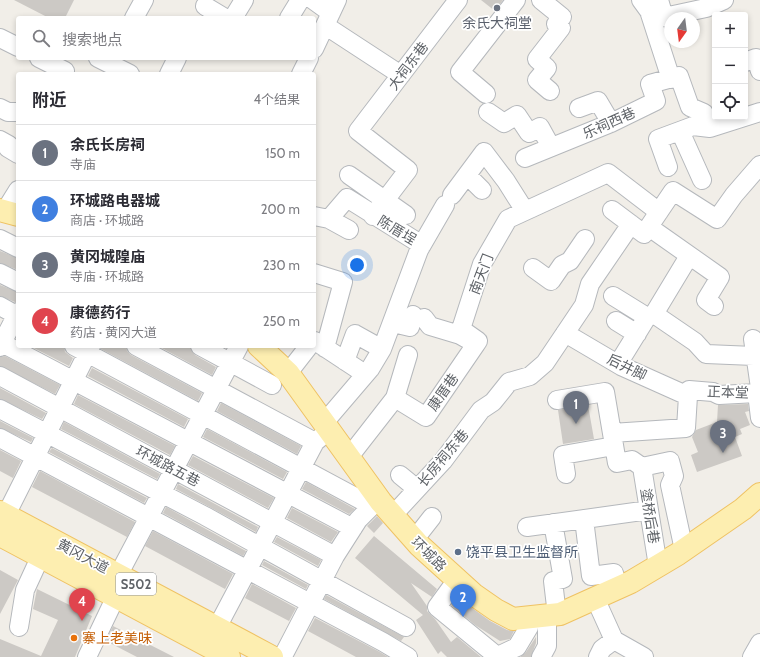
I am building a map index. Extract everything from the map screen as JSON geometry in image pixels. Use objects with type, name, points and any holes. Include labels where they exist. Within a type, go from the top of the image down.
[{"type":"main road","name":"环城路","points":[[260,348],[280,379],[322,432],[349,457],[382,508],[456,581],[496,610],[513,619],[545,616],[618,588],[684,550],[744,509],[760,494]]},
{"type":"main road","name":"黄冈大道","points":[[5,510],[278,656]]},
{"type":"main road","name":"黄冈大道","points":[[0,535],[229,657]]},
{"type":"street","points":[[135,16],[144,0]]},
{"type":"street","points":[[234,16],[244,0]]},
{"type":"street","points":[[290,16],[300,0]]},
{"type":"street","points":[[313,0],[331,13],[401,76]]},
{"type":"street","name":"大祠东巷","points":[[358,131],[458,0]]},
{"type":"street","points":[[486,94],[460,72],[516,0]]},
{"type":"street","points":[[541,0],[562,17],[556,24],[561,28],[537,59],[547,68],[537,80],[550,91]]},
{"type":"street","points":[[641,0],[649,11],[671,79],[679,76],[690,107],[704,113],[710,128]]},
{"type":"street","points":[[660,0],[664,17],[706,8],[724,0]]},
{"type":"street","points":[[202,8],[220,16]]},
{"type":"street","points":[[316,45],[331,13]]},
{"type":"street","points":[[0,38],[16,46]]},
{"type":"street","points":[[748,61],[756,58],[760,71]]},
{"type":"street","points":[[169,72],[176,60]]},
{"type":"street","points":[[302,72],[308,60]]},
{"type":"street","points":[[108,64],[126,72]]},
{"type":"street","name":"乐祠西巷","points":[[525,158],[611,123],[656,101],[650,84],[671,79]]},
{"type":"street","points":[[579,108],[598,101],[611,123]]},
{"type":"street","points":[[0,108],[8,112],[16,112]]},
{"type":"street","points":[[488,112],[504,123],[517,115],[529,133],[540,127],[551,147]]},
{"type":"street","points":[[668,167],[658,139],[693,126],[710,128],[760,112]]},
{"type":"street","name":"陈厝埕","points":[[358,131],[408,170],[367,212]]},
{"type":"street","points":[[680,131],[702,180]]},
{"type":"street","points":[[0,140],[9,145],[8,148],[16,153]]},
{"type":"street","points":[[221,620],[322,432],[382,349],[422,245],[448,200],[484,152],[506,180],[525,211]]},
{"type":"street","points":[[565,333],[584,305],[590,284],[604,263],[646,224],[673,191],[718,219],[734,195],[760,166]]},
{"type":"street","name":"南天门","points":[[476,344],[478,341],[461,329],[482,264],[508,219],[608,173],[646,224]]},
{"type":"street","name":"陈厝埕","points":[[349,175],[384,194],[406,215]]},
{"type":"street","points":[[467,175],[482,190]]},
{"type":"street","points":[[8,212],[16,194]]},
{"type":"street","name":"陈厝埕","points":[[321,218],[347,198],[367,212],[422,245]]},
{"type":"street","points":[[612,210],[646,224],[720,277],[706,300],[714,306]]},
{"type":"street","points":[[321,218],[349,230]]},
{"type":"street","points":[[0,239],[16,247]]},
{"type":"street","points":[[534,268],[551,281],[562,265],[570,260],[583,243],[604,263]]},
{"type":"street","name":"正本堂","points":[[689,256],[654,314],[695,342],[706,354],[754,348],[760,401]]},
{"type":"street","points":[[0,272],[16,281]]},
{"type":"street","points":[[316,274],[343,282],[316,341]]},
{"type":"street","points":[[613,296],[647,317],[618,364]]},
{"type":"street","points":[[0,306],[16,315]]},
{"type":"street","points":[[0,346],[16,316]]},
{"type":"street","points":[[393,323],[410,328],[418,317],[430,326],[460,335],[476,344]]},
{"type":"street","points":[[616,321],[637,334]]},
{"type":"street","name":"后井脚","points":[[565,333],[618,364],[688,396]]},
{"type":"street","name":"长房祠东巷","points":[[278,656],[335,556],[353,528],[382,508],[417,489],[443,461],[481,410],[493,402],[509,382],[530,376],[545,363],[565,333]]},
{"type":"street","points":[[346,361],[355,334],[382,349]]},
{"type":"street","points":[[0,342],[353,528]]},
{"type":"street","points":[[316,344],[365,374]]},
{"type":"street","name":"康厝巷","points":[[392,393],[421,424],[476,344]]},
{"type":"street","points":[[78,348],[382,508]]},
{"type":"street","points":[[5,510],[90,348]]},
{"type":"street","points":[[140,348],[322,432]]},
{"type":"street","points":[[205,348],[280,379],[310,348]]},
{"type":"street","points":[[122,568],[238,348]]},
{"type":"street","points":[[349,457],[392,393],[408,355]]},
{"type":"street","name":"环城路五巷","points":[[0,376],[335,556]]},
{"type":"street","name":"正本堂","points":[[688,396],[688,390],[713,392],[719,395],[756,393],[760,401]]},
{"type":"street","points":[[557,400],[605,392],[617,463],[632,460],[642,466],[670,461],[674,476],[670,485],[684,550]]},
{"type":"street","points":[[566,474],[563,454],[613,440],[686,428],[688,396]]},
{"type":"street","points":[[0,409],[205,516],[406,627]]},
{"type":"street","points":[[0,438],[370,635],[408,657]]},
{"type":"street","name":"塗桥后巷","points":[[642,466],[658,566]]},
{"type":"street","points":[[400,475],[417,489]]},
{"type":"street","name":"塗桥后巷","points":[[527,527],[649,510]]},
{"type":"street","points":[[414,540],[432,517]]},
{"type":"street","points":[[584,519],[591,576],[614,573],[618,588]]},
{"type":"street","points":[[541,657],[548,646],[545,616],[553,581],[563,579],[553,523]]},
{"type":"street","points":[[20,627],[25,590],[43,551]]},
{"type":"street","points":[[456,581],[437,607],[498,656],[517,647],[529,627],[545,616]]},
{"type":"street","points":[[87,657],[118,592]]},
{"type":"street","points":[[595,598],[614,640],[644,657]]},
{"type":"street","points":[[598,657],[602,649],[614,640]]},
{"type":"street","points":[[752,657],[760,642]]},
{"type":"building","points":[[14,0],[74,0],[66,16],[45,16]]},
{"type":"building","points":[[481,0],[503,0],[495,11]]},
{"type":"building","points":[[0,251],[16,257],[16,269],[0,263]]},
{"type":"building","points":[[0,285],[16,291],[16,302],[15,302],[0,296]]},
{"type":"building","points":[[34,348],[64,348],[65,352],[73,358],[69,366]]},
{"type":"building","points":[[126,348],[131,355],[202,393],[198,401],[101,349]]},
{"type":"building","points":[[162,348],[191,348],[195,355],[216,367],[212,375]]},
{"type":"building","points":[[5,356],[60,385],[55,394],[0,366],[0,357]]},
{"type":"building","points":[[92,368],[188,419],[184,427],[88,376]]},
{"type":"building","points":[[0,388],[46,413],[42,419],[0,399]]},
{"type":"building","points":[[78,395],[175,446],[170,455],[74,404]]},
{"type":"building","points":[[221,403],[301,446],[297,454],[217,411]]},
{"type":"building","points":[[748,404],[749,411],[745,412],[750,425],[740,429],[742,434],[735,437],[742,456],[697,472],[691,455],[698,452],[692,437],[696,430],[717,422],[718,405]]},
{"type":"building","points":[[588,405],[594,439],[563,444],[558,410]]},
{"type":"building","points":[[0,421],[33,438],[31,442],[0,428]]},
{"type":"building","points":[[64,422],[160,474],[157,479],[61,429]]},
{"type":"building","points":[[207,429],[287,472],[283,479],[203,437]]},
{"type":"building","points":[[52,448],[147,498],[144,503],[49,452]]},
{"type":"building","points":[[0,450],[21,461],[13,478],[0,471]]},
{"type":"building","points":[[193,456],[274,498],[268,508],[188,465]]},
{"type":"building","points":[[40,471],[135,522],[127,537],[32,487]]},
{"type":"building","points":[[306,482],[355,509],[349,514],[302,489]]},
{"type":"building","points":[[178,484],[258,527],[256,532],[176,489]]},
{"type":"building","points":[[166,507],[246,551],[243,556],[163,513]]},
{"type":"building","points":[[292,508],[338,532],[331,542],[287,518]]},
{"type":"building","points":[[377,516],[383,523],[374,533],[367,526]]},
{"type":"building","points":[[153,531],[233,574],[225,589],[145,546]]},
{"type":"building","points":[[374,536],[437,589],[432,597],[411,583],[427,606],[427,611],[435,619],[451,642],[457,637],[481,657],[447,657],[441,651],[438,654],[416,620],[423,615],[355,558]]},
{"type":"building","points":[[277,537],[321,560],[318,566],[274,542]]},
{"type":"building","points":[[264,561],[308,585],[306,589],[262,565]]},
{"type":"building","points":[[0,570],[18,580],[0,614]]},
{"type":"building","points":[[252,584],[296,608],[289,621],[245,598]]},
{"type":"building","points":[[37,589],[92,616],[75,657],[0,657],[0,639],[41,656],[58,620],[33,609]]},
{"type":"building","points":[[326,595],[404,637],[401,641],[324,599]]},
{"type":"building","points":[[457,597],[490,621],[507,630],[514,631],[510,639],[500,641],[475,625],[451,605]]},
{"type":"building","points":[[315,618],[388,657],[356,657],[308,631]]},
{"type":"building","points":[[113,626],[174,657],[137,657],[106,641]]},
{"type":"building","points":[[536,637],[536,643],[531,657],[520,657],[526,652]]},
{"type":"place","name":"余氏大祠堂","points":[[497,8]]},
{"type":"place","name":"余氏长房祠","points":[[576,424]]},
{"type":"place","name":"黄冈城隍庙","points":[[723,453]]},
{"type":"place","name":"饶平县卫生监督所","points":[[458,552]]},
{"type":"place","name":"环城路电器城","points":[[463,617]]},
{"type":"place","name":"康德药行","points":[[82,621]]},
{"type":"place","name":"寨上老美味","points":[[74,638]]}]
